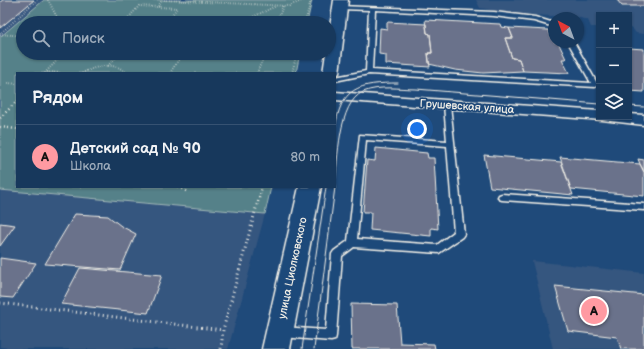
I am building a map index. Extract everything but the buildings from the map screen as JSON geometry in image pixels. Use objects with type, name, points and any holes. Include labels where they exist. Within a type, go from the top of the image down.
[{"type":"street","points":[[336,38],[341,4]]},
{"type":"street","points":[[331,72],[333,60]]},
{"type":"street","name":"Грушевская улица","points":[[336,96],[596,116]]},
{"type":"street","points":[[632,119],[644,120]]},
{"type":"street","name":"улица Циолковского","points":[[278,341],[310,188]]},
{"type":"lane","points":[[341,4],[372,8],[494,14],[535,19],[548,23]]},
{"type":"lane","points":[[369,72],[372,8]]},
{"type":"lane","points":[[336,79],[369,72],[595,85],[574,48]]},
{"type":"lane","points":[[278,341],[331,336],[337,254],[352,243],[439,248],[459,234],[447,105]]},
{"type":"lane","points":[[352,243],[363,137],[450,144]]},
{"type":"lane","points":[[502,197],[644,207]]},
{"type":"path","points":[[20,16],[37,0]]},
{"type":"path","points":[[48,0],[56,16]]},
{"type":"path","points":[[158,7],[163,0],[277,6],[289,6],[304,0]]},
{"type":"path","points":[[307,16],[312,0]]},
{"type":"path","points":[[130,16],[139,6],[177,8],[171,16]]},
{"type":"path","points":[[255,16],[277,6]]},
{"type":"path","points":[[279,16],[283,6]]},
{"type":"path","points":[[0,34],[16,19]]},
{"type":"path","points":[[0,34],[16,35]]},
{"type":"path","points":[[46,72],[57,60]]},
{"type":"path","points":[[108,66],[114,60]]},
{"type":"path","points":[[171,72],[178,60]]},
{"type":"path","points":[[257,72],[262,60]]},
{"type":"path","points":[[292,72],[295,60]]},
{"type":"path","points":[[84,72],[93,68],[108,66],[121,68],[126,72]]},
{"type":"path","points":[[8,83],[16,84]]},
{"type":"path","points":[[0,118],[16,102]]},
{"type":"path","points":[[0,127],[16,129]]},
{"type":"path","points":[[180,188],[188,192]]},
{"type":"path","points":[[221,349],[224,330],[262,188]]},
{"type":"path","points":[[0,303],[224,330]]},
{"type":"shaded area","points":[[0,0],[44,0],[25,16],[16,16],[16,24],[0,37]]},
{"type":"shaded area","points":[[476,0],[644,0],[644,34],[636,33],[632,28],[632,12],[596,12],[596,27],[591,27],[588,20],[584,19],[584,12],[548,12],[548,16],[511,14],[480,8]]},
{"type":"shaded area","points":[[0,190],[265,214],[228,349],[18,349],[0,347]]},
{"type":"shaded area","points":[[532,261],[644,273],[644,349],[553,349]]},
{"type":"green space","points":[[44,0],[312,0],[309,16],[25,16]]},
{"type":"green space","points":[[16,24],[16,60],[299,60],[296,72],[16,72],[16,188],[271,188],[265,214],[0,190],[0,37]]},
{"type":"tram line","points":[[336,125],[341,105],[347,96],[354,90],[372,84],[398,83]]},
{"type":"tram line","points":[[336,175],[341,133],[348,108],[355,98],[363,92],[369,90],[383,88],[416,89],[596,104]]},
{"type":"tram line","points":[[632,106],[644,107]]},
{"type":"tram line","points":[[302,349],[326,188]]},
{"type":"tram line","points":[[314,349],[335,188]]},
{"type":"place","name":"Детский сад № 90","points":[[594,311]]}]
